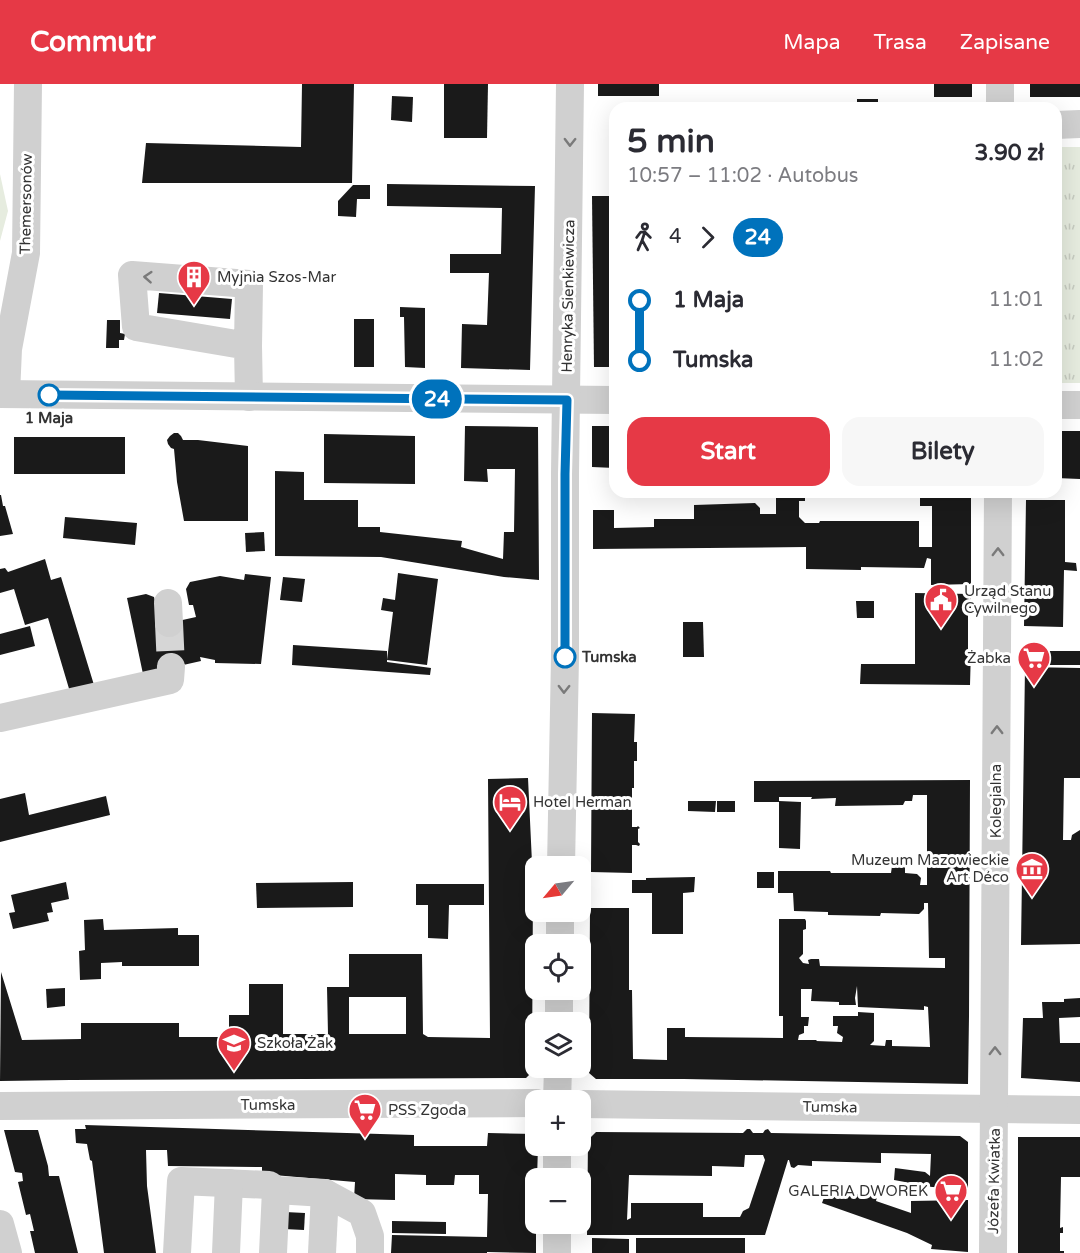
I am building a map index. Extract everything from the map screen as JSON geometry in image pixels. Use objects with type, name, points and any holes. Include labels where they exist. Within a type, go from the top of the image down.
[{"type":"street","name":"Themersonów","points":[[3,394],[8,349],[26,253],[28,84]]},
{"type":"street","name":"Henryka Sienkiewicza","points":[[561,856],[570,84]]},
{"type":"street","points":[[1000,84],[1000,102]]},
{"type":"street","points":[[1062,124],[1080,124]]},
{"type":"street","points":[[248,346],[249,397]]},
{"type":"street","points":[[3,394],[609,400]]},
{"type":"street","points":[[1062,405],[1080,405]]},
{"type":"street","name":"Kolegialna","points":[[994,1110],[998,498]]},
{"type":"street","points":[[0,718],[170,680],[171,667]]},
{"type":"street","name":"Tumska","points":[[0,1106],[525,1103]]},
{"type":"street","name":"Tumska","points":[[591,1104],[1080,1110]]},
{"type":"street","name":"Józefa Kwiatka","points":[[993,1253],[994,1110]]},
{"type":"street","points":[[177,1253],[182,1181],[270,1185],[276,1190],[325,1193],[362,1213],[370,1236],[370,1253]]},
{"type":"street","points":[[226,1253],[229,1183]]},
{"type":"street","points":[[273,1253],[276,1190]]},
{"type":"street","points":[[322,1253],[325,1193]]},
{"type":"street","points":[[0,1224],[8,1253]]},
{"type":"street","points":[[557,1234],[557,1253]]},
{"type":"green space","points":[[1062,147],[1080,147],[1080,383],[1062,383]]},
{"type":"green space","points":[[0,174],[8,211],[0,241]]},
{"type":"building","points":[[302,84],[354,84],[352,183],[142,183],[146,143],[301,147]]},
{"type":"building","points":[[444,84],[488,84],[487,138],[444,138]]},
{"type":"building","points":[[598,84],[659,84],[659,96],[598,96]]},
{"type":"building","points":[[934,84],[972,84],[972,97],[934,97]]},
{"type":"building","points":[[1030,84],[1080,84],[1080,97],[1030,97]]},
{"type":"building","points":[[392,96],[413,97],[412,122],[391,120]]},
{"type":"building","points":[[857,99],[878,99],[878,102],[857,102]]},
{"type":"building","points":[[387,184],[535,186],[530,370],[461,368],[462,324],[487,325],[489,273],[450,273],[450,254],[501,254],[502,208],[387,206]]},
{"type":"building","points":[[353,185],[370,185],[370,199],[357,199],[356,217],[338,216],[338,201]]},
{"type":"building","points":[[592,196],[609,196],[609,367],[594,367]]},
{"type":"building","name":"Myjnia Szos-Mar","points":[[159,293],[232,299],[230,319],[157,313]]},
{"type":"building","points":[[400,307],[425,308],[425,368],[405,367],[404,317],[400,317]]},
{"type":"building","points":[[354,319],[374,319],[374,367],[354,367]]},
{"type":"building","points":[[107,320],[120,320],[120,333],[125,334],[124,340],[119,340],[119,348],[106,348]]},
{"type":"building","points":[[465,426],[538,427],[539,580],[504,577],[381,557],[275,556],[275,471],[304,472],[304,500],[358,500],[358,527],[380,527],[380,532],[462,541],[461,547],[503,559],[504,532],[514,532],[515,469],[487,469],[488,482],[464,481]]},
{"type":"building","points":[[592,426],[609,426],[609,468],[592,467]]},
{"type":"building","points":[[1062,431],[1080,431],[1080,479],[1062,478]]},
{"type":"building","points":[[174,433],[178,433],[183,440],[248,446],[248,521],[184,521],[174,449],[167,440]]},
{"type":"building","points":[[324,434],[415,436],[415,484],[324,483]]},
{"type":"building","points":[[14,437],[125,437],[125,474],[14,474]]},
{"type":"building","points":[[0,495],[3,506],[5,506],[13,534],[0,536]]},
{"type":"building","points":[[776,498],[805,498],[805,501],[799,501],[799,517],[805,523],[919,521],[919,547],[932,547],[932,506],[920,506],[920,498],[971,498],[971,584],[931,585],[931,559],[927,558],[924,568],[806,569],[806,547],[593,549],[593,510],[614,510],[614,528],[654,527],[654,519],[694,519],[694,505],[755,503],[760,508],[760,514],[776,514]]},
{"type":"building","points":[[1026,500],[1065,500],[1065,562],[1076,563],[1077,571],[1064,570],[1063,627],[1024,626]]},
{"type":"building","points":[[65,517],[137,523],[135,545],[63,538]]},
{"type":"building","points":[[264,532],[265,551],[246,552],[245,533]]},
{"type":"building","points":[[45,559],[51,580],[61,577],[94,685],[70,692],[48,618],[25,625],[14,589],[0,593],[0,569],[5,568],[8,572]]},
{"type":"building","points":[[398,573],[438,579],[427,665],[387,660],[393,612],[381,610],[383,598],[395,600]]},
{"type":"building","points":[[245,574],[271,577],[261,664],[215,663],[215,660],[200,657],[201,661],[143,674],[127,598],[146,594],[154,597],[157,611],[169,623],[196,617],[193,605],[189,605],[186,589],[190,582],[220,576],[244,580]]},
{"type":"building","points":[[283,577],[305,579],[302,602],[280,600]]},
{"type":"building","name":"Urząd Stanu Cywilnego","points":[[915,593],[971,594],[971,608],[968,608],[968,649],[971,649],[970,685],[860,684],[861,664],[915,664]]},
{"type":"building","points":[[856,601],[874,601],[874,618],[857,618]]},
{"type":"building","points":[[683,622],[703,622],[704,657],[683,657]]},
{"type":"building","points":[[30,626],[35,646],[0,655],[0,634]]},
{"type":"building","points":[[293,645],[387,651],[387,662],[431,668],[430,675],[292,665]]},
{"type":"building","points":[[1024,651],[1080,651],[1080,665],[1023,665]]},
{"type":"building","points":[[1025,667],[1080,668],[1080,778],[1064,778],[1063,840],[1071,840],[1072,835],[1080,830],[1080,944],[1021,945]]},
{"type":"building","points":[[592,713],[635,714],[634,742],[637,742],[637,761],[634,761],[632,827],[640,828],[638,829],[638,842],[640,844],[639,846],[632,845],[632,873],[591,872]]},
{"type":"building","points":[[528,778],[532,856],[525,856],[525,922],[533,922],[533,934],[525,934],[525,1000],[532,1000],[532,1012],[525,1012],[526,1078],[0,1081],[1,972],[22,1040],[81,1039],[81,1023],[179,1023],[179,1037],[229,1037],[229,1015],[249,1015],[249,984],[283,984],[283,1034],[328,1034],[327,987],[349,987],[349,954],[422,954],[423,1034],[428,1037],[490,1038],[488,779]],"holes":[[[349,997],[406,997],[406,1034],[349,1034]]]},
{"type":"building","points":[[970,780],[968,1084],[596,1079],[591,1075],[591,908],[629,908],[629,990],[632,990],[633,1059],[667,1060],[667,1028],[685,1028],[685,1037],[783,1038],[783,1016],[779,1016],[779,919],[805,919],[803,954],[799,958],[803,963],[809,964],[808,960],[819,959],[820,966],[945,968],[945,958],[929,958],[928,903],[924,903],[924,909],[919,914],[828,915],[828,912],[794,911],[793,893],[778,893],[778,871],[891,873],[892,866],[905,866],[905,873],[917,874],[921,878],[920,885],[927,885],[927,795],[913,795],[912,801],[905,801],[903,805],[835,806],[836,798],[779,797],[779,801],[801,802],[800,849],[779,848],[779,802],[754,802],[754,781]],"holes":[[[857,986],[858,1007],[924,1010],[924,1006],[928,1007],[930,1047],[892,1046],[892,1040],[886,1040],[885,1046],[870,1045],[874,1041],[874,1013],[858,1012],[858,1016],[833,1016],[833,1026],[838,1026],[837,1033],[843,1037],[842,1042],[798,1040],[799,1035],[804,1033],[804,1026],[808,1026],[809,1017],[801,1017],[801,989],[812,989],[811,1001],[856,1005]]]},
{"type":"building","points":[[25,793],[29,815],[106,796],[110,815],[0,842],[0,799]]},
{"type":"building","points":[[688,801],[716,801],[715,812],[688,811]]},
{"type":"building","points":[[717,801],[735,801],[735,812],[717,812]]},
{"type":"building","points":[[757,872],[774,872],[774,888],[757,888]]},
{"type":"building","points":[[695,877],[694,892],[683,893],[683,934],[652,934],[652,893],[632,893],[632,880]]},
{"type":"building","points":[[66,882],[69,899],[51,903],[53,912],[47,913],[49,921],[13,929],[9,913],[15,912],[11,895]]},
{"type":"building","points":[[353,882],[353,907],[257,908],[256,883]]},
{"type":"building","points":[[416,884],[484,884],[484,905],[449,905],[448,939],[428,938],[428,905],[416,905]]},
{"type":"building","points":[[103,919],[104,930],[178,928],[178,935],[199,935],[199,966],[122,966],[122,962],[101,963],[101,979],[80,980],[79,951],[85,950],[84,920]]},
{"type":"building","points":[[65,988],[65,1006],[47,1008],[46,989]]},
{"type":"building","points":[[1080,998],[1080,1017],[1059,1018],[1060,1043],[1080,1043],[1080,1082],[1021,1078],[1023,1018],[1043,1018],[1042,1002],[1064,1002],[1064,999]]},
{"type":"building","points":[[85,1125],[414,1135],[414,1146],[487,1146],[488,1133],[525,1134],[525,1156],[538,1156],[537,1168],[525,1168],[525,1234],[536,1234],[536,1253],[391,1253],[392,1235],[487,1237],[488,1194],[479,1194],[479,1175],[455,1175],[454,1185],[426,1185],[426,1175],[395,1174],[395,1200],[354,1199],[355,1182],[262,1174],[262,1167],[168,1166],[167,1150],[146,1150],[147,1186],[156,1253],[104,1253],[92,1161],[87,1144],[76,1143],[75,1129],[86,1129]]},
{"type":"building","points":[[750,1129],[753,1133],[763,1133],[768,1129],[771,1133],[960,1136],[968,1142],[968,1188],[932,1187],[894,1180],[895,1168],[925,1172],[930,1176],[931,1154],[881,1153],[881,1163],[812,1161],[812,1166],[798,1165],[794,1168],[788,1160],[765,1235],[587,1235],[591,1234],[591,1168],[588,1168],[588,1156],[591,1156],[591,1137],[596,1132],[743,1133]],"holes":[[[745,1155],[763,1155],[765,1160],[749,1208],[743,1211],[740,1217],[703,1217],[703,1203],[631,1203],[631,1218],[627,1220],[629,1175],[712,1176],[712,1166],[744,1167]]]},
{"type":"building","points":[[4,1130],[38,1130],[49,1176],[59,1176],[78,1253],[35,1253],[30,1231],[34,1231],[30,1214],[26,1215],[18,1182],[23,1181],[22,1173],[15,1172]]},
{"type":"building","points":[[1018,1137],[1080,1137],[1080,1177],[1061,1177],[1060,1228],[1063,1227],[1063,1233],[1060,1233],[1060,1251],[1064,1253],[1018,1253]]},
{"type":"building","points":[[829,1184],[865,1197],[866,1194],[877,1197],[876,1201],[911,1213],[911,1201],[968,1200],[968,1252],[931,1249],[932,1245],[907,1233],[822,1203]]},
{"type":"building","points":[[285,1212],[305,1213],[304,1230],[284,1229]]},
{"type":"building","points":[[392,1221],[446,1222],[446,1234],[392,1233]]},
{"type":"building","points":[[592,1238],[629,1239],[629,1253],[592,1253]]},
{"type":"building","points":[[636,1238],[745,1238],[745,1253],[636,1253]]},
{"type":"tunnel","points":[[169,623],[171,667]]},
{"type":"bus line","name":"24","points":[[49,395],[567,400],[565,657]]},
{"type":"place","name":"Myjnia Szos-Mar","points":[[194,306]]},
{"type":"place","name":"1 Maja","points":[[49,395]]},
{"type":"place","name":"Urząd Stanu Cywilnego","points":[[941,629]]},
{"type":"place","name":"Tumska","points":[[565,657]]},
{"type":"place","name":"Żabka","points":[[1034,687]]},
{"type":"place","name":"Hotel Herman","points":[[510,831]]},
{"type":"place","name":"Muzeum Mazowieckie Art Déco","points":[[1032,898]]},
{"type":"place","name":"Szkoła Żak","points":[[234,1072]]},
{"type":"place","name":"PSS Zgoda","points":[[365,1139]]},
{"type":"place","name":"GALERIA DWOREK","points":[[951,1220]]}]
